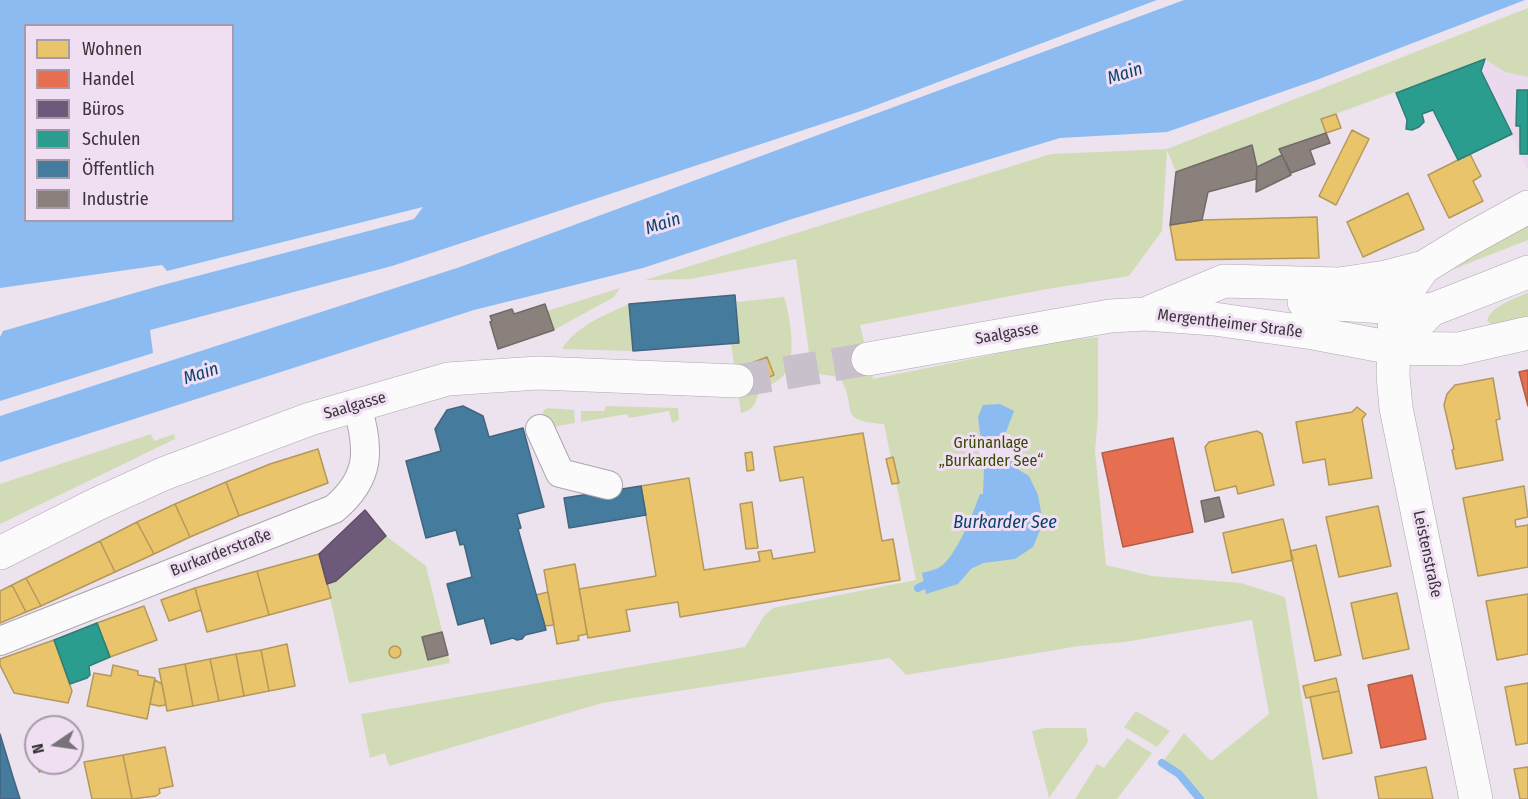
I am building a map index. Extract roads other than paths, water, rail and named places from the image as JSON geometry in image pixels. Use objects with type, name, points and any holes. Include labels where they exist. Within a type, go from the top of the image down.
[{"type":"main road","points":[[1185,298],[1224,281],[1339,284],[1386,277],[1425,267],[1528,207]]},
{"type":"main road","points":[[1395,308],[1425,267]]},
{"type":"main road","points":[[1392,348],[1431,310],[1528,272]]},
{"type":"main road","name":"Mergentheimer Straße","points":[[1145,314],[1185,298],[1277,300],[1357,307],[1431,310]]},
{"type":"main road","name":"Leistenstraße","points":[[1395,308],[1392,348],[1396,408],[1476,799]]},
{"type":"main road","name":"Mergentheimer Straße","points":[[1145,314],[1214,319],[1392,348],[1458,349],[1528,333]]},
{"type":"main road","name":"Saalgasse","points":[[868,358],[1110,315],[1145,314]]},
{"type":"main road","name":"Saalgasse","points":[[0,553],[163,474],[310,419],[448,379],[538,373],[737,381]]},
{"type":"street","name":"Burkarderstraße","points":[[0,641],[334,509],[347,498],[359,482],[366,457],[364,432],[357,406]]},
{"type":"street","points":[[540,429],[560,473],[608,484]]},
{"type":"water","points":[[0,0],[1157,0],[861,111],[392,266],[150,330],[153,353],[0,401],[0,337],[3,331],[159,286],[414,219],[423,207],[167,271],[162,265],[0,288]]},
{"type":"water","name":"Main","points":[[1184,0],[1525,0],[1319,79],[1167,132],[1060,138],[792,219],[643,268],[474,310],[0,462],[0,416],[460,267]]},
{"type":"water","name":"Burkarder See","points":[[1000,404],[1014,411],[1006,432],[1010,450],[1019,470],[1029,476],[1038,495],[1043,523],[1033,547],[1015,559],[983,563],[971,569],[958,584],[926,594],[922,573],[938,568],[946,562],[964,533],[980,494],[983,494],[984,466],[978,417],[983,405]]},
{"type":"waterway","points":[[918,588],[934,580]]},
{"type":"waterway","points":[[1162,763],[1179,774],[1200,799]]},
{"type":"tunnel","points":[[737,381],[868,359]]},
{"type":"park label","name":"Grünanlage „Burkarder See“","points":[[991,453]]}]
